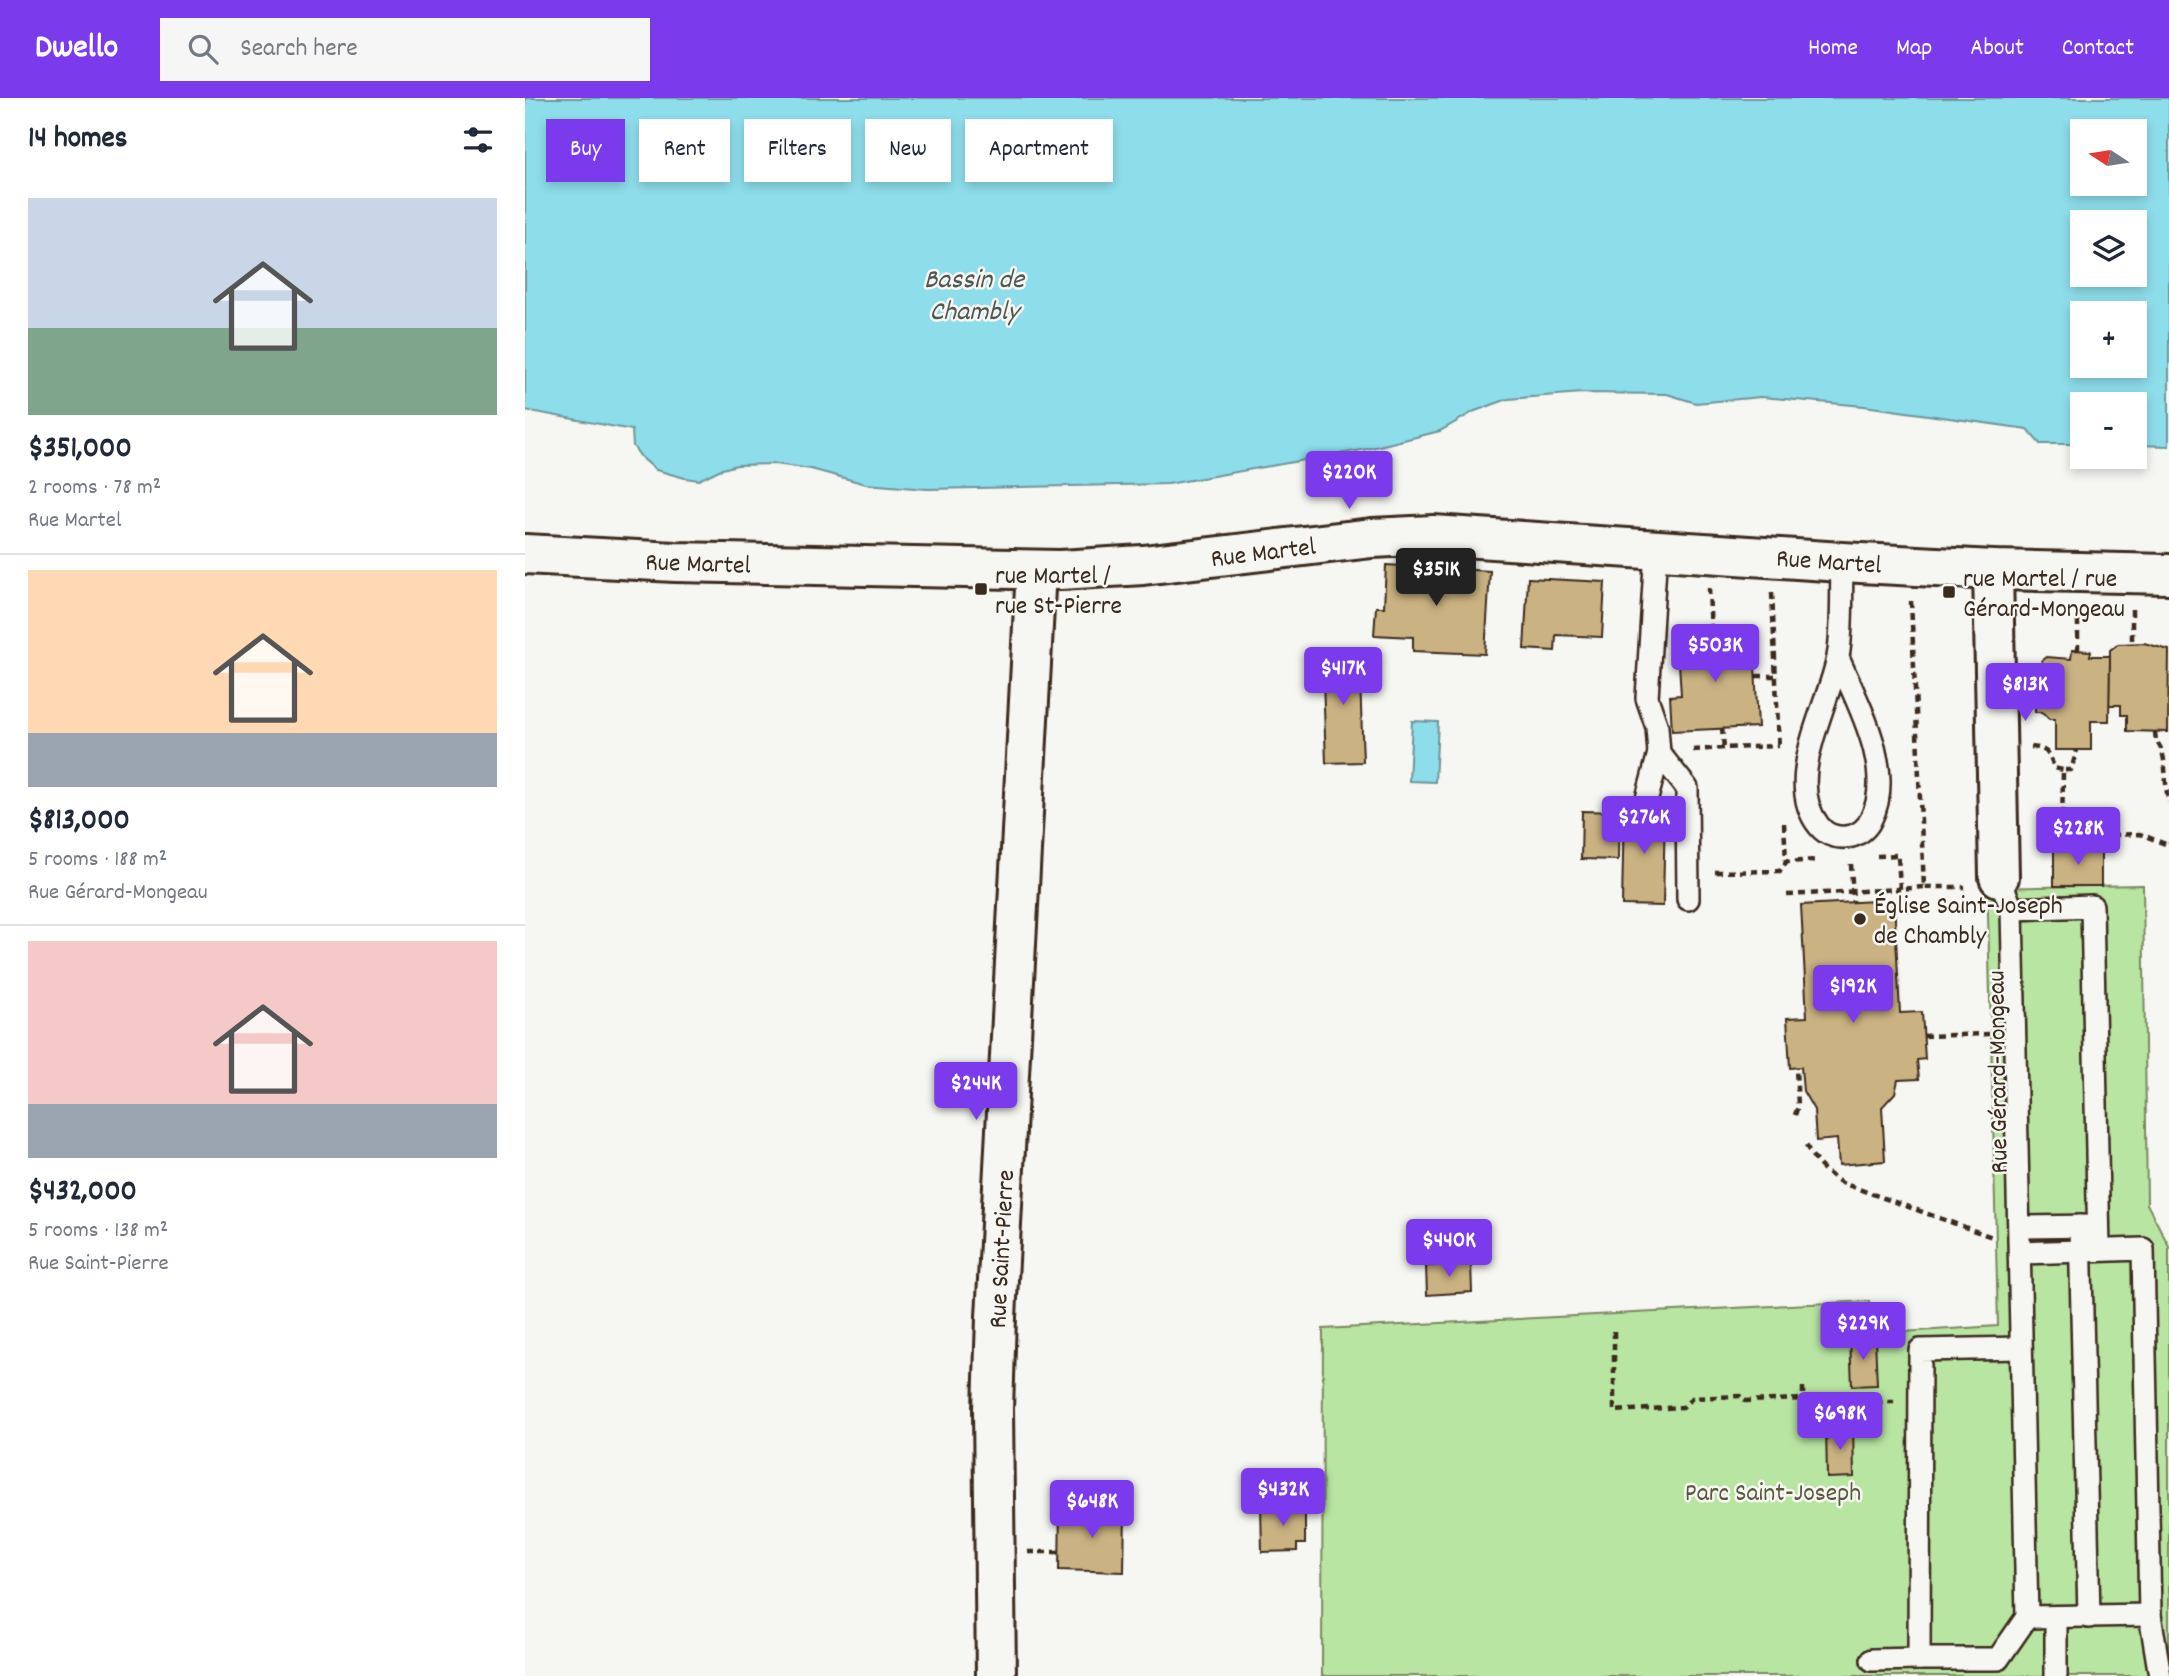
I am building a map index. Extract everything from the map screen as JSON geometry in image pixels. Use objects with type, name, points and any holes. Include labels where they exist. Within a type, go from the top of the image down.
[{"type":"street","name":"Rue Martel","points":[[525,554],[675,562],[1036,570],[1143,565],[1402,535],[1477,536],[1993,570],[2169,574]]},
{"type":"street","name":"Rue Saint-Pierre","points":[[996,1676],[993,1409],[996,1317],[1036,570]]},
{"type":"street","points":[[1993,570],[1994,891]]},
{"type":"lane","points":[[1645,806],[1659,753],[1657,727],[1647,698],[1656,549]]},
{"type":"lane","points":[[1838,658],[1869,729],[1878,765],[1879,783],[1875,812],[1868,826],[1861,832],[1842,837],[1831,836],[1813,819],[1806,783],[1810,744],[1838,658],[1842,562]]},
{"type":"lane","points":[[1659,753],[1687,788],[1688,899]]},
{"type":"lane","points":[[1872,1660],[1998,1659],[2027,1617],[2019,1227],[1994,891],[2092,906],[2089,1617]]},
{"type":"lane","points":[[2019,1227],[2089,1226]]},
{"type":"lane","points":[[2020,1253],[2143,1249],[2150,1615],[2160,1676]]},
{"type":"lane","points":[[1919,1659],[1920,1350],[2021,1348]]},
{"type":"lane","points":[[2027,1617],[2150,1615]]},
{"type":"lane","points":[[2056,1618],[2056,1676]]},
{"type":"path","points":[[1709,580],[1711,635]]},
{"type":"path","points":[[1911,595],[1924,887],[1994,891]]},
{"type":"path","points":[[2078,597],[2078,651]]},
{"type":"path","points":[[2131,598],[2132,643]]},
{"type":"path","points":[[1756,676],[1776,676]]},
{"type":"path","points":[[1721,728],[1724,748],[1779,746]]},
{"type":"path","points":[[2155,732],[2156,741],[2162,746],[2165,758],[2169,802]]},
{"type":"path","points":[[2026,747],[2045,750],[2050,755],[2054,768],[2063,770],[2071,770],[2077,750]]},
{"type":"path","points":[[2062,840],[2063,770]]},
{"type":"path","points":[[2112,835],[2140,834],[2168,845],[2169,843]]},
{"type":"path","points":[[1851,857],[1853,902]]},
{"type":"path","points":[[1730,871],[1780,871],[1786,862]]},
{"type":"path","points":[[1787,895],[1900,889]]},
{"type":"path","points":[[1923,1036],[1995,1034]]},
{"type":"path","points":[[1795,1115],[1798,1106],[1796,1068]]},
{"type":"path","points":[[1806,1145],[1813,1160],[1842,1183],[1999,1239]]},
{"type":"path","points":[[1614,1331],[1613,1411],[1683,1407],[1692,1398],[1740,1396],[1745,1401],[1803,1399],[1816,1404],[1871,1402]]},
{"type":"path","points":[[1803,1387],[1803,1399]]},
{"type":"path","points":[[1839,1403],[1840,1426]]},
{"type":"path","points":[[1810,1426],[1816,1404]]},
{"type":"path","points":[[1026,1552],[1059,1552]]},
{"type":"green space","name":"Parc Saint-Joseph","points":[[2143,885],[2147,1204],[2169,1246],[2169,1676],[1322,1676],[1323,1329],[1869,1301],[1870,1334],[1998,1326],[1986,888]]},
{"type":"water","name":"Bassin de Chambly","points":[[525,98],[2169,98],[2169,446],[2147,445],[2147,392],[2070,392],[2070,444],[2040,444],[2027,429],[1864,406],[1761,397],[1696,403],[1667,394],[1582,393],[1508,399],[1475,411],[1440,431],[1367,449],[1168,484],[927,489],[866,484],[811,469],[775,464],[737,465],[699,480],[685,478],[656,470],[641,457],[633,446],[632,430],[525,410]]},
{"type":"water","points":[[1412,721],[1438,722],[1435,782],[1409,781]]},
{"type":"building","points":[[1386,565],[1490,571],[1485,654],[1413,651],[1413,637],[1374,635],[1376,607],[1384,607]]},
{"type":"building","points":[[1528,578],[1605,582],[1602,637],[1556,635],[1555,651],[1524,649]]},
{"type":"building","points":[[1741,633],[1741,645],[1754,645],[1758,727],[1672,731],[1670,696],[1681,695],[1678,647],[1683,647],[1683,636]]},
{"type":"building","points":[[2144,643],[2169,650],[2168,732],[2127,731],[2127,715],[2121,715],[2121,705],[2109,705],[2110,650],[2118,644]]},
{"type":"building","points":[[2072,650],[2091,651],[2090,656],[2110,656],[2109,721],[2091,721],[2091,750],[2055,750],[2055,719],[2049,719],[2042,712],[2035,712],[2036,667],[2042,667],[2042,660],[2046,657],[2071,659]]},
{"type":"building","points":[[1359,651],[1363,762],[1326,763],[1322,653]]},
{"type":"building","points":[[1624,806],[1665,807],[1663,906],[1622,905]]},
{"type":"building","points":[[1582,811],[1619,812],[1618,860],[1581,859]]},
{"type":"building","points":[[2101,847],[2101,886],[2054,886],[2054,848]]},
{"type":"building","points":[[1894,900],[1900,1013],[1922,1012],[1925,1059],[1917,1060],[1919,1079],[1898,1080],[1895,1093],[1882,1107],[1885,1161],[1839,1165],[1837,1139],[1816,1141],[1814,1110],[1803,1091],[1801,1067],[1790,1068],[1787,1018],[1807,1017],[1801,905]]},
{"type":"building","points":[[1471,1263],[1472,1292],[1427,1295],[1426,1266]]},
{"type":"building","points":[[1875,1338],[1877,1385],[1852,1386],[1850,1339]]},
{"type":"building","points":[[1853,1425],[1854,1477],[1827,1478],[1826,1426]]},
{"type":"building","points":[[1261,1505],[1305,1505],[1305,1544],[1297,1544],[1297,1551],[1262,1552]]},
{"type":"building","points":[[1060,1507],[1125,1509],[1124,1572],[1059,1570]]},
{"type":"place","name":"rue Martel / rue St-Pierre","points":[[981,589]]},
{"type":"place","name":"rue Martel / rue Gérard-Mongeau","points":[[1949,592]]},
{"type":"place","name":"Église Saint-Joseph de Chambly","points":[[1860,919]]}]
